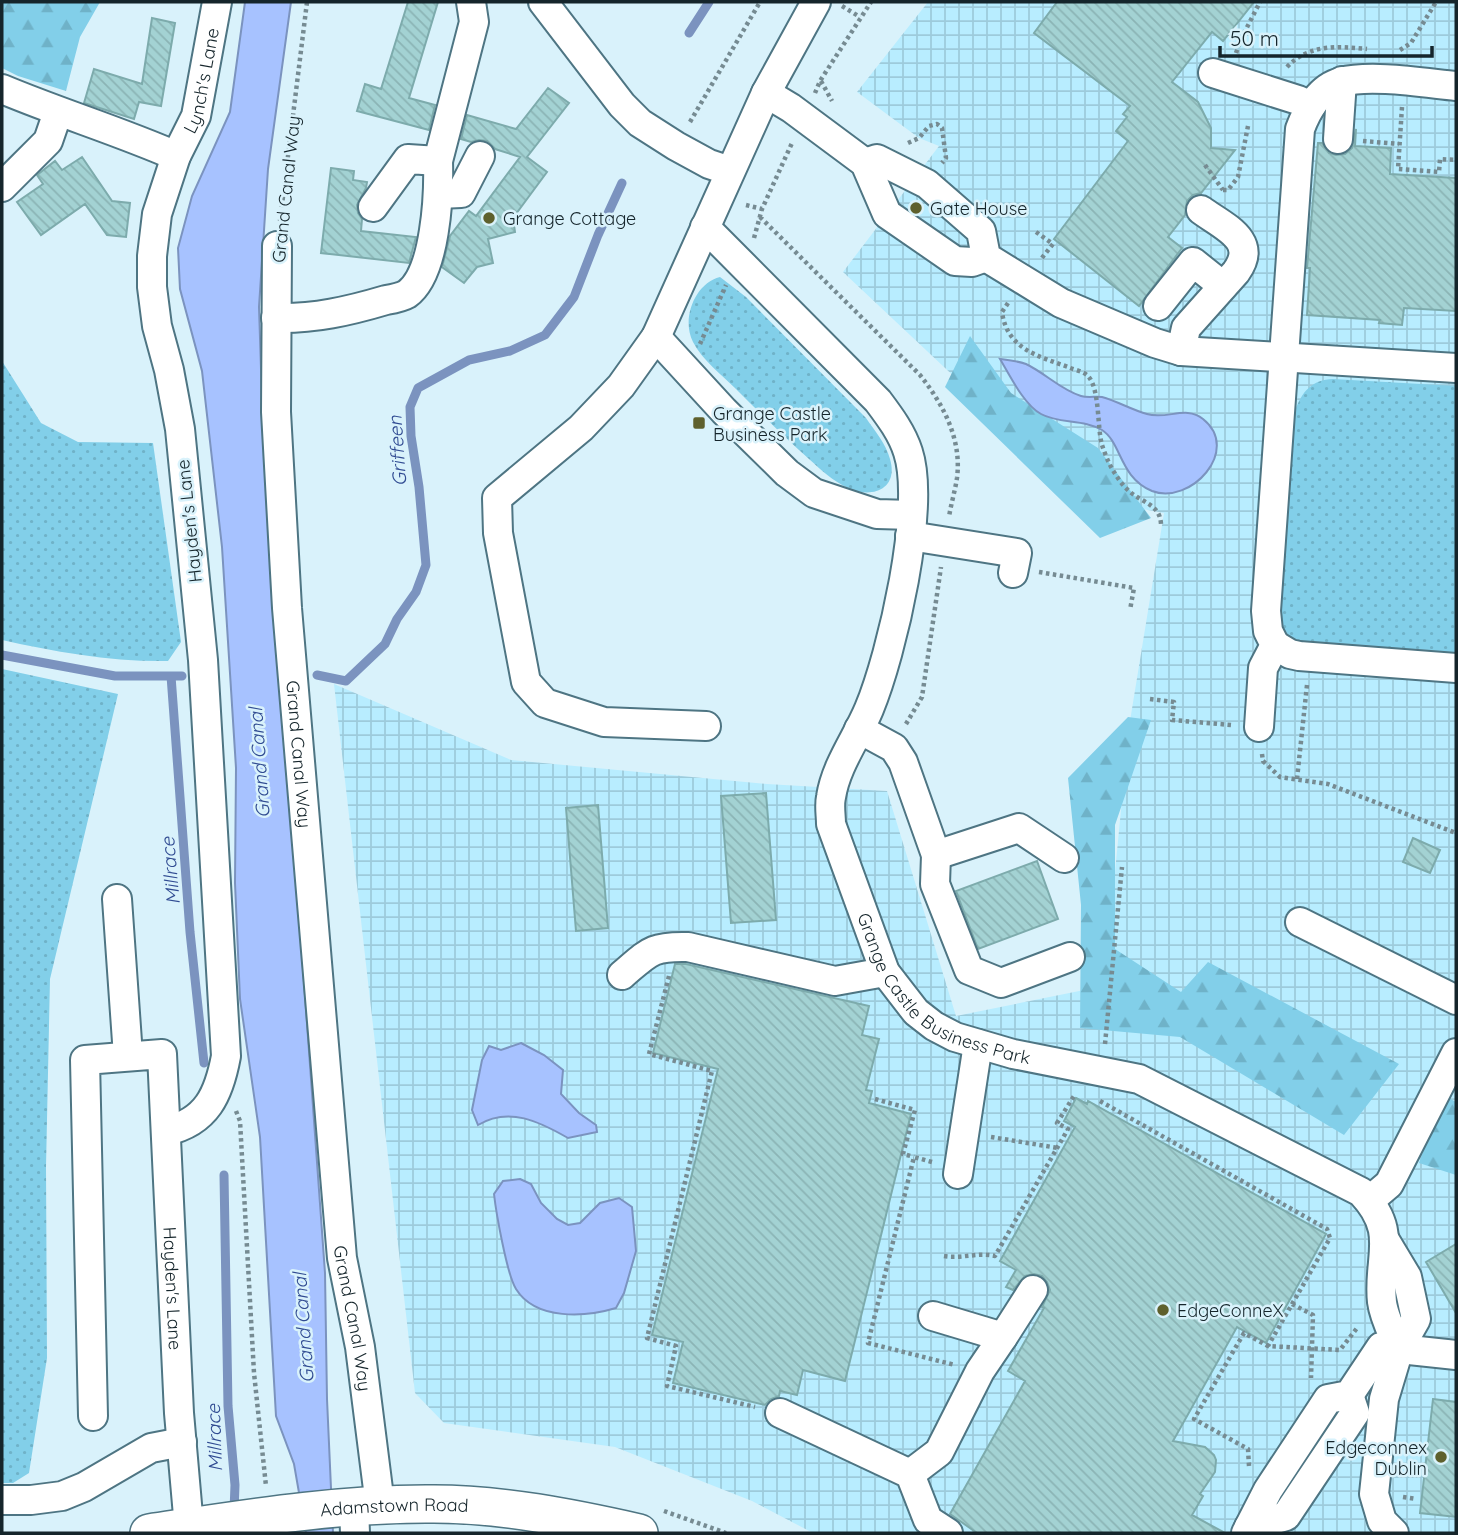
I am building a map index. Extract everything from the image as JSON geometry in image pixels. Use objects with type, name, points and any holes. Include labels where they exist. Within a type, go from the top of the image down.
[{"type":"main road","name":"Adamstown Road","points":[[149,1533],[272,1515],[358,1514],[434,1504],[503,1509],[639,1533]]},
{"type":"street","name":"Lynch's Lane","points":[[176,156],[195,116],[217,2]]},
{"type":"street","points":[[276,318],[300,319],[346,312],[407,294],[423,272],[439,194],[438,162],[474,23],[471,2]]},
{"type":"street","points":[[706,726],[604,722],[545,703],[526,682],[498,533],[497,498],[581,428],[621,386],[656,337],[766,93],[816,2]]},
{"type":"street","points":[[551,6],[622,105],[640,122],[709,164],[730,171]]},
{"type":"street","points":[[1224,65],[1311,106]]},
{"type":"street","points":[[1456,86],[1371,79],[1342,81],[1328,88],[1306,112],[1300,129],[1266,611],[1268,631],[1276,645],[1290,654],[1456,668]]},
{"type":"street","points":[[1338,139],[1342,81]]},
{"type":"street","points":[[2,89],[58,112],[139,139],[176,156]]},
{"type":"street","points":[[766,93],[791,108],[865,163],[887,214],[955,261],[972,262],[986,257]]},
{"type":"street","points":[[2,187],[48,141],[58,112]]},
{"type":"street","name":"Hayden's Lane","points":[[176,156],[157,214],[152,256],[152,287],[157,326],[169,370],[180,429],[203,660],[226,1029],[226,1056],[222,1078],[215,1095],[199,1116],[181,1128],[166,1131],[182,1442],[203,1524]]},
{"type":"street","points":[[439,194],[461,193],[480,156]]},
{"type":"street","points":[[373,207],[408,159],[438,162]]},
{"type":"street","points":[[865,163],[877,159],[927,184],[981,231],[986,257],[1061,303],[1155,343],[1181,351],[1456,368]]},
{"type":"street","points":[[1181,351],[1186,328],[1241,264],[1244,246],[1209,200]]},
{"type":"street","name":"Grange Castle Business Park","points":[[705,227],[892,418],[908,452],[911,465],[911,526],[885,665],[868,712],[836,777],[831,798],[831,824],[885,972],[916,1012],[955,1037],[1013,1054],[1139,1079],[1352,1186],[1369,1201],[1381,1220],[1386,1242],[1407,1278],[1416,1319],[1399,1349],[1384,1399],[1374,1494],[1381,1521],[1394,1533]]},
{"type":"street","name":"Grand Canal Way","points":[[277,246],[276,412],[287,608],[342,1258],[360,1347],[358,1514]]},
{"type":"street","points":[[1157,306],[1193,262],[1223,286]]},
{"type":"street","points":[[656,337],[724,411],[787,473],[814,493],[911,526],[1017,553],[1014,570]]},
{"type":"street","points":[[1259,727],[1263,668],[1276,645]]},
{"type":"street","points":[[859,729],[894,748],[903,762],[936,855],[935,884],[969,970],[1001,983],[1070,957]]},
{"type":"street","points":[[936,855],[1019,828],[1064,858]]},
{"type":"street","points":[[117,899],[128,1056]]},
{"type":"street","points":[[1300,922],[1456,1000]]},
{"type":"street","points":[[622,975],[653,950],[677,946],[835,981],[885,972]]},
{"type":"street","points":[[949,1169],[965,1133],[978,1044]]},
{"type":"street","points":[[1369,1201],[1389,1184],[1456,1053]]},
{"type":"street","points":[[93,1416],[85,1060],[162,1054],[166,1131]]},
{"type":"street","points":[[911,1474],[939,1452],[980,1371],[1033,1290]]},
{"type":"street","points":[[933,1316],[1003,1337]]},
{"type":"street","points":[[1248,1530],[1268,1490],[1328,1399],[1349,1395],[1381,1347],[1456,1355]]},
{"type":"street","points":[[780,1413],[911,1474],[928,1520],[948,1533]]},
{"type":"street","points":[[2,1500],[62,1496],[84,1487],[151,1448],[182,1442]]},
{"type":"path","name":"Grand Canal Way","points":[[277,246],[307,2]]},
{"type":"path","points":[[689,122],[760,2]]},
{"type":"path","points":[[836,2],[860,18]]},
{"type":"path","points":[[817,89],[871,2]]},
{"type":"path","points":[[1224,65],[1260,2]]},
{"type":"path","points":[[1403,82],[1398,169],[1440,172],[1440,159],[1456,160]]},
{"type":"path","points":[[919,138],[929,126],[937,124],[942,128],[946,158],[927,184]]},
{"type":"path","points":[[1209,200],[1228,190],[1238,177],[1248,126]]},
{"type":"path","points":[[753,242],[762,209],[792,144]]},
{"type":"path","points":[[741,203],[762,209]]},
{"type":"path","points":[[760,217],[920,375],[937,396],[948,420],[957,454],[957,477],[950,513]]},
{"type":"path","points":[[696,351],[730,277]]},
{"type":"path","points":[[1095,391],[1101,438],[1110,464],[1123,485],[1156,508],[1161,524]]},
{"type":"path","points":[[886,744],[909,721],[922,697],[943,557]]},
{"type":"path","points":[[1014,570],[1134,588],[1130,610]]},
{"type":"path","points":[[1297,779],[1310,657]]},
{"type":"path","points":[[1150,699],[1174,702],[1172,720],[1259,727],[1263,761],[1280,777],[1328,784],[1456,833]]},
{"type":"path","points":[[1105,1052],[1122,867]]},
{"type":"path","points":[[677,946],[649,1054],[712,1071],[648,1338],[676,1346],[667,1385],[780,1413]]},
{"type":"path","points":[[222,1078],[240,1121],[254,1373],[264,1473],[272,1515]]},
{"type":"path","points":[[944,1256],[995,1256],[1068,1129],[1057,1123],[1072,1096],[1083,1097]]},
{"type":"path","points":[[1093,1098],[1327,1229],[1330,1238],[1268,1346]]},
{"type":"path","points":[[875,1099],[915,1110],[903,1154],[949,1169]]},
{"type":"path","points":[[965,1133],[1058,1148]]},
{"type":"path","points":[[914,1157],[869,1343],[980,1371]]},
{"type":"path","points":[[1250,1471],[1248,1449],[1194,1419],[1244,1333],[1268,1346],[1340,1350],[1360,1324]]},
{"type":"shaded area","points":[[928,2],[1456,2],[1456,1533],[813,1533],[752,1501],[615,1447],[444,1423],[415,1393],[334,684],[511,760],[767,784],[887,791],[956,1016],[1104,986],[1129,727],[1164,513],[1105,502],[961,383],[843,272],[939,146],[919,138],[857,92]]},
{"type":"green space","points":[[2,2],[100,2],[80,37],[66,91],[18,76],[2,68]]},
{"type":"green space","points":[[720,277],[746,297],[866,418],[890,459],[892,470],[887,485],[874,492],[866,492],[848,488],[832,479],[781,434],[702,355],[690,333],[690,313],[697,294],[704,286]]},
{"type":"green space","points":[[970,336],[1011,393],[1098,448],[1151,518],[1100,538],[945,387]]},
{"type":"green space","points":[[2,361],[41,423],[78,442],[153,443],[181,642],[168,661],[84,655],[2,640]]},
{"type":"green space","points":[[1333,379],[1456,386],[1456,653],[1306,643],[1296,640],[1283,627],[1280,616],[1295,411],[1309,388],[1319,382]]},
{"type":"green space","points":[[2,669],[118,694],[50,979],[46,1167],[47,1358],[29,1473],[13,1483],[2,1483]]},
{"type":"green space","points":[[1128,717],[1151,720],[1115,825],[1115,949],[1181,992],[1208,962],[1399,1064],[1344,1135],[1180,1037],[1080,1028],[1081,905],[1068,778]]},
{"type":"green space","points":[[1443,1095],[1456,1102],[1456,1175],[1419,1163]]},
{"type":"water","name":"Grand Canal","points":[[245,2],[291,2],[268,169],[259,307],[262,400],[325,1273],[333,1533],[306,1533],[294,1464],[276,1416],[260,1137],[240,999],[235,883],[236,768],[222,547],[202,371],[180,289],[178,248],[192,196],[230,112]]},
{"type":"water","points":[[1000,359],[1026,364],[1081,396],[1102,397],[1154,415],[1197,415],[1214,432],[1217,445],[1214,459],[1195,483],[1167,493],[1152,491],[1133,477],[1114,443],[1102,430],[1087,424],[1048,417],[1035,410],[1018,389]]},
{"type":"water","points":[[521,1043],[544,1055],[563,1070],[561,1094],[579,1113],[596,1125],[597,1132],[568,1138],[535,1122],[513,1117],[490,1119],[478,1125],[472,1110],[482,1060],[489,1046],[501,1050]]},
{"type":"water","points":[[520,1179],[531,1184],[541,1203],[557,1219],[568,1225],[580,1223],[600,1203],[619,1198],[632,1207],[636,1251],[624,1293],[616,1308],[591,1313],[562,1314],[536,1307],[516,1289],[499,1228],[494,1194],[503,1181]]},
{"type":"building","points":[[408,2],[438,2],[409,98],[435,105],[429,130],[357,111],[365,84],[381,89]]},
{"type":"building","points":[[1057,2],[1254,2],[1223,41],[1212,32],[1172,82],[1198,102],[1211,128],[1211,148],[1235,150],[1201,193],[1193,195],[1187,201],[1185,215],[1168,237],[1182,248],[1139,306],[1054,239],[1128,141],[1116,131],[1127,117],[1123,114],[1130,106],[1034,33]]},
{"type":"building","points":[[152,18],[175,23],[161,106],[139,102],[134,119],[84,103],[94,69],[142,84]]},
{"type":"building","points":[[548,88],[569,103],[527,157],[547,172],[513,218],[515,232],[488,239],[493,263],[477,267],[464,283],[442,267],[450,236],[469,211],[476,216],[520,157],[495,149],[487,141],[471,142],[461,139],[467,115],[516,129]]},
{"type":"building","points":[[1356,129],[1355,146],[1391,148],[1390,174],[1456,178],[1456,311],[1404,308],[1402,325],[1379,323],[1380,320],[1307,315],[1310,268],[1307,268],[1318,143],[1322,143],[1329,153],[1345,154],[1352,148]]},
{"type":"building","points":[[82,157],[112,201],[130,203],[126,237],[107,235],[85,204],[41,235],[17,202],[43,184],[37,175],[55,161],[62,170]]},
{"type":"building","points":[[331,168],[354,171],[353,180],[367,182],[357,205],[362,219],[361,231],[416,237],[409,263],[321,253]]},
{"type":"building","points":[[766,793],[776,920],[731,923],[721,796]]},
{"type":"building","points":[[598,805],[608,928],[576,931],[566,808]]},
{"type":"building","points":[[1413,838],[1440,850],[1430,873],[1403,862]]},
{"type":"building","points":[[1037,861],[1058,919],[978,949],[956,891]]},
{"type":"building","points":[[675,964],[686,964],[869,1006],[862,1035],[879,1039],[866,1090],[872,1091],[869,1103],[911,1114],[845,1381],[803,1370],[797,1395],[780,1391],[779,1396],[765,1405],[673,1383],[683,1342],[652,1335],[718,1069],[653,1053]]},
{"type":"building","name":"EdgeConneX","points":[[1076,1098],[1087,1104],[1088,1101],[1326,1234],[1266,1343],[1237,1327],[1173,1441],[1205,1447],[1214,1455],[1215,1472],[1200,1494],[1203,1496],[1192,1515],[1225,1533],[977,1533],[950,1514],[1025,1381],[1008,1371],[1044,1308],[1042,1307],[1050,1290],[1042,1276],[1034,1274],[1025,1276],[1013,1290],[1006,1287],[1016,1270],[1000,1261],[1075,1127],[1064,1121]]},
{"type":"building","points":[[1456,1244],[1456,1313],[1426,1262]]},
{"type":"building","name":"Edgeconnex Dublin","points":[[1433,1399],[1456,1402],[1456,1517],[1420,1513]]},
{"type":"waterway","name":"Griffeen","points":[[689,33],[709,2]]},
{"type":"waterway","name":"Griffeen","points":[[317,675],[346,681],[385,644],[397,619],[416,592],[426,565],[411,436],[410,407],[418,388],[469,360],[510,351],[545,335],[574,297],[622,183]]},
{"type":"waterway","name":"Griffeen","points":[[2,655],[115,676],[182,676]]},
{"type":"waterway","name":"Millrace","points":[[171,676],[190,932],[204,1063]]},
{"type":"waterway","name":"Millrace","points":[[224,1175],[228,1406],[235,1485],[234,1511]]},
{"type":"place","name":"Gate House","points":[[916,208]]},
{"type":"place","name":"Grange Cottage","points":[[489,218]]},
{"type":"place","name":"Grange Castle Business Park","points":[[699,423]]},
{"type":"place","name":"EdgeConneX","points":[[1163,1310]]},
{"type":"place","name":"Edgeconnex Dublin","points":[[1441,1457]]}]
